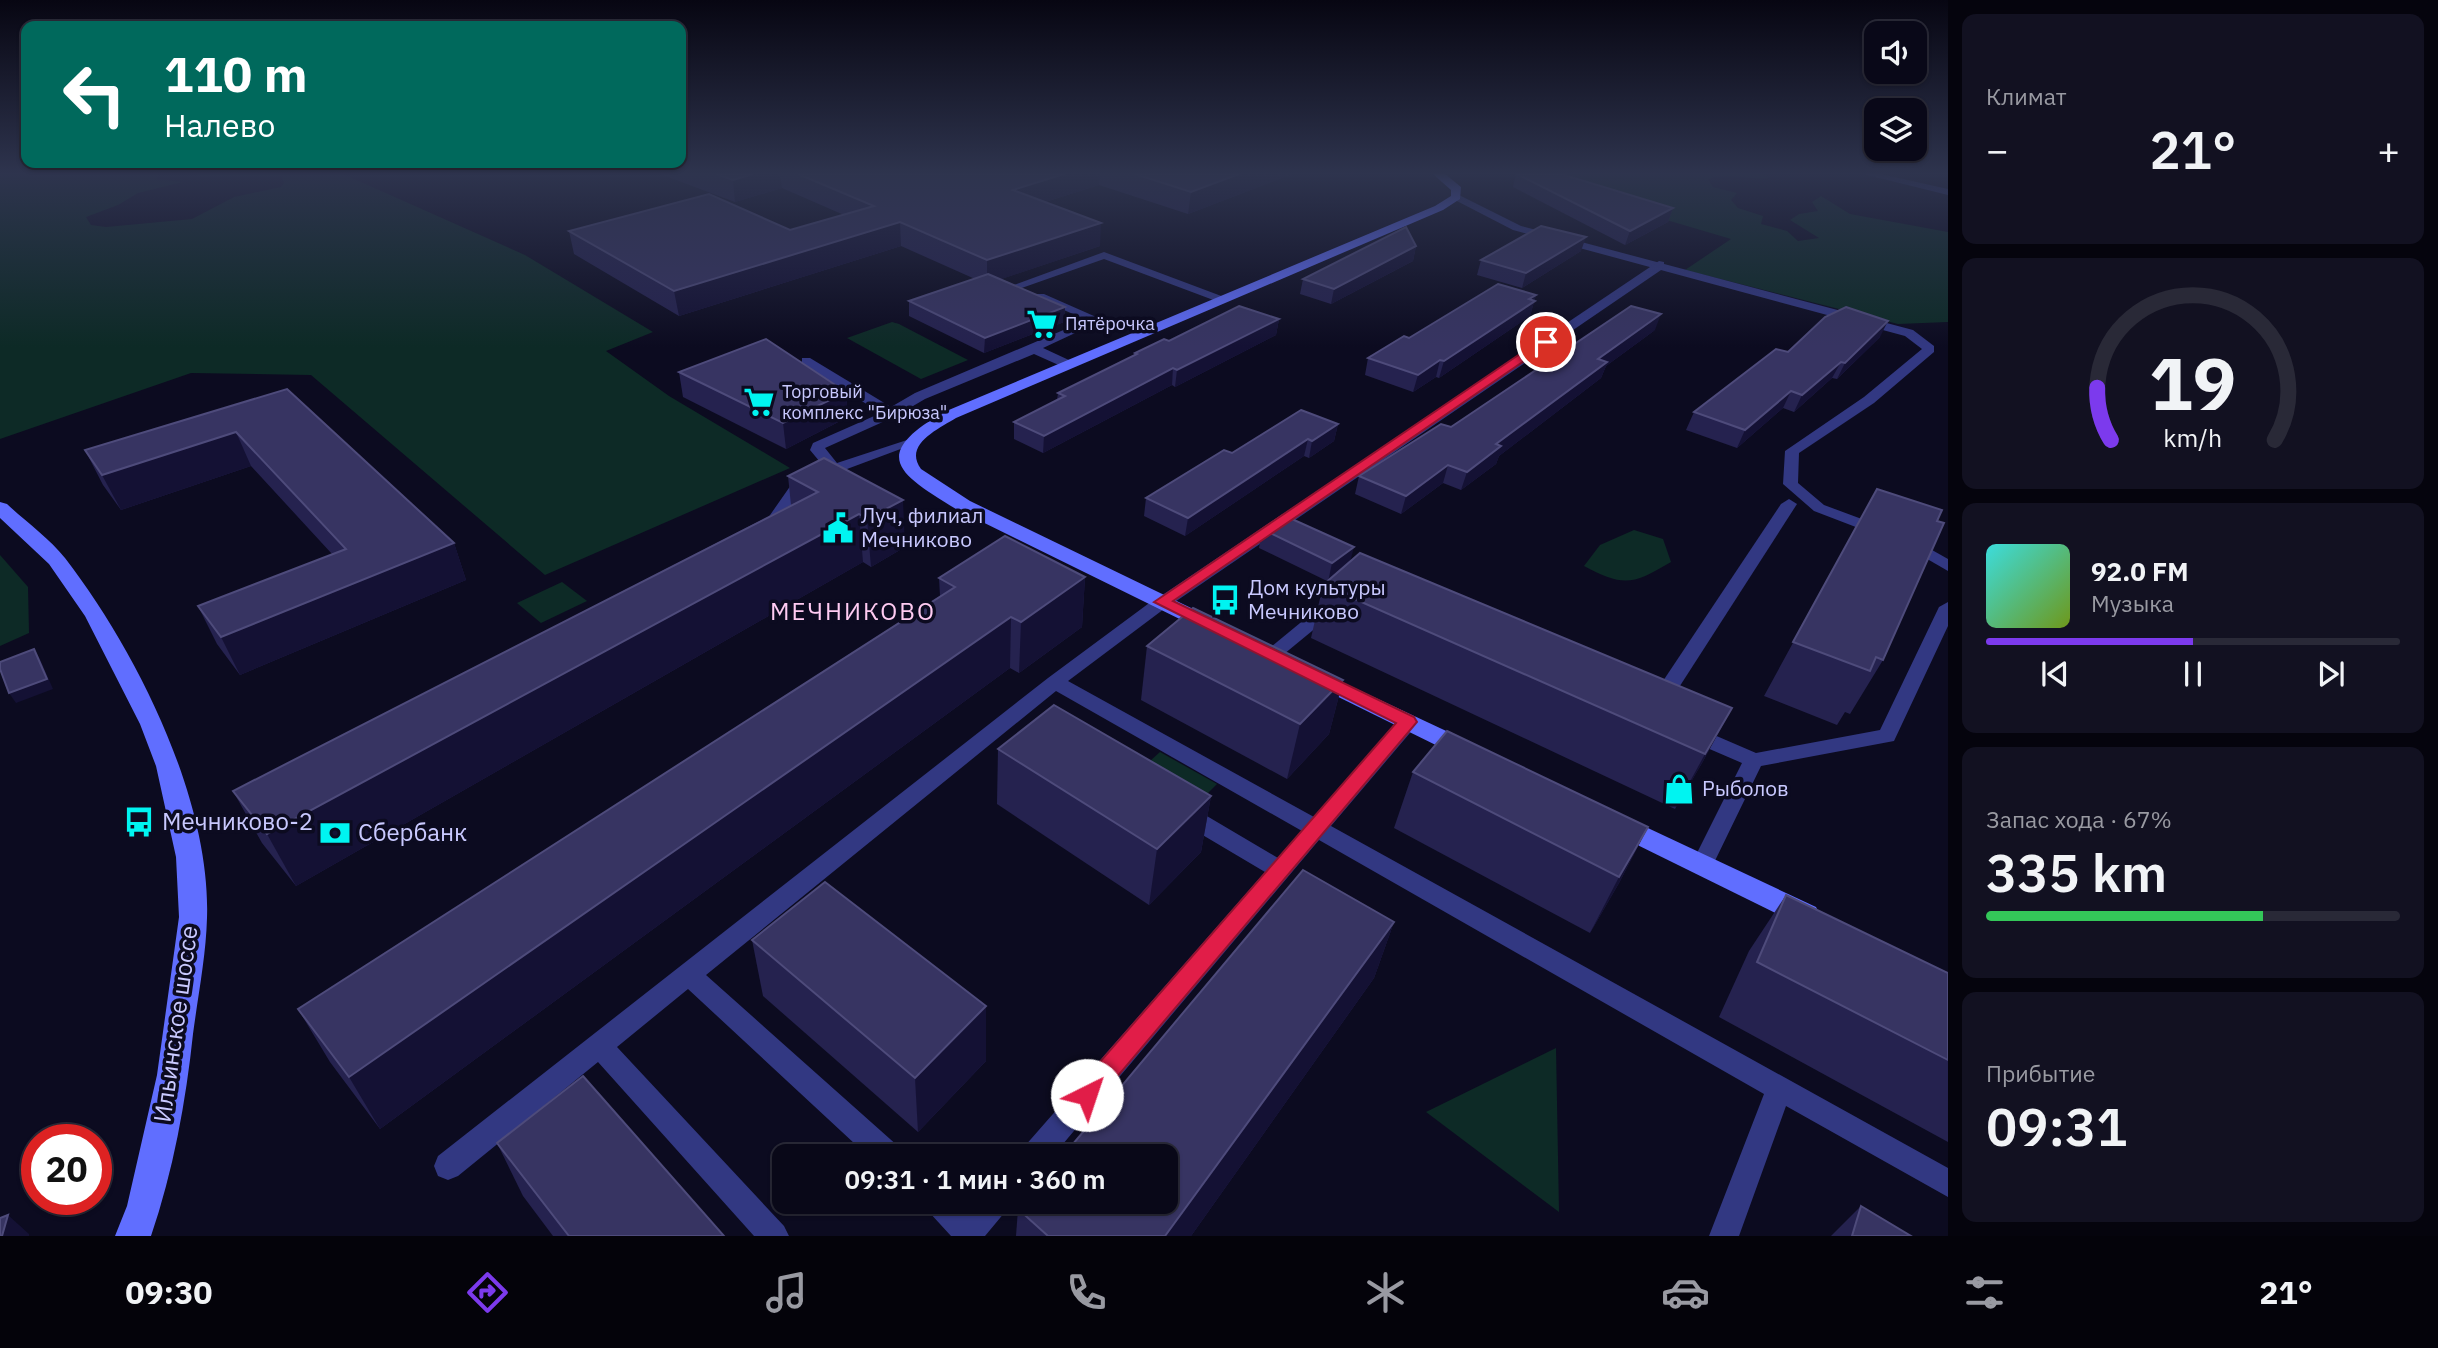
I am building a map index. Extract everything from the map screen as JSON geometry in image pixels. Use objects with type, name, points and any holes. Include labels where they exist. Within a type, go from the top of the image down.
[{"type":"main road","points":[[1382,232],[950,415],[922,429],[907,444],[905,455],[912,470],[930,486],[1033,539],[1494,763]]},
{"type":"main road","name":"Ильинское шоссе","points":[[0,508],[56,561],[95,616],[152,724],[168,766],[189,857],[193,917],[173,1076],[144,1206],[133,1236]]},
{"type":"main road","points":[[1591,811],[1823,924]]},
{"type":"street","points":[[1162,602],[1659,265]]},
{"type":"lane","points":[[1531,232],[1909,334],[1930,349],[1869,400],[1792,451],[1790,484],[1819,508],[1910,543],[1948,566]]},
{"type":"lane","points":[[1006,290],[1104,255],[1220,299]]},
{"type":"lane","points":[[834,469],[817,450],[818,446],[891,413],[920,396],[1097,320],[1040,296]]},
{"type":"lane","points":[[1034,349],[1066,364]]},
{"type":"lane","points":[[806,361],[891,413]]},
{"type":"lane","points":[[756,536],[768,529],[796,488],[834,469],[907,444]]},
{"type":"lane","points":[[1789,504],[1650,715],[1754,760],[1887,736],[1948,607]]},
{"type":"lane","points":[[1010,554],[1033,539]]},
{"type":"lane","points":[[1288,663],[1351,589]]},
{"type":"lane","points":[[448,1166],[1055,682],[1162,602]]},
{"type":"lane","points":[[1055,682],[1948,1183]]},
{"type":"lane","points":[[1017,713],[1041,727]]},
{"type":"lane","points":[[1045,1144],[1408,722]]},
{"type":"lane","points":[[1702,864],[1754,760]]},
{"type":"lane","points":[[1172,806],[1280,870]]},
{"type":"lane","points":[[688,974],[875,1144]]},
{"type":"lane","points":[[599,1045],[774,1236]]},
{"type":"lane","points":[[1724,1236],[1779,1089]]},
{"type":"lane","points":[[950,1214],[968,1234],[985,1214]]},
{"type":"green space","points":[[0,232],[473,232],[525,255],[653,332],[606,351],[669,396],[790,468],[545,575],[311,375],[191,373],[0,439]]},
{"type":"green space","points":[[1706,232],[1788,232],[1798,241],[1819,238],[1809,232],[1948,232],[1948,322],[1898,324],[1685,270],[1731,239]]},
{"type":"green space","points":[[892,322],[968,360],[921,379],[847,338]]},
{"type":"green space","points":[[1634,530],[1663,539],[1671,562],[1647,575],[1628,580],[1609,577],[1584,566],[1600,545]]},
{"type":"green space","points":[[0,555],[28,587],[29,633],[0,646]]},
{"type":"green space","points":[[562,582],[587,601],[541,623],[517,603]]},
{"type":"green space","points":[[1160,752],[1217,784],[1196,805],[1139,771]]},
{"type":"green space","points":[[1556,1048],[1559,1212],[1426,1112]]},
{"type":"building","points":[[570,232],[868,232],[674,291]]},
{"type":"building","points":[[922,232],[1074,232],[987,260]]},
{"type":"building","points":[[1397,232],[1408,232],[1416,246],[1334,289],[1303,279]]},
{"type":"building","points":[[1531,232],[1564,232],[1586,237],[1526,273],[1481,260]]},
{"type":"building","points":[[988,274],[1065,307],[985,338],[909,301]]},
{"type":"building","points":[[1498,284],[1536,295],[1529,299],[1535,301],[1418,375],[1368,358],[1404,336],[1409,338]]},
{"type":"building","points":[[1239,306],[1279,319],[1177,370],[1173,368],[1044,436],[1014,422],[1065,396],[1058,393],[1137,354],[1135,353],[1164,339],[1169,341]]},
{"type":"building","points":[[1631,306],[1661,314],[1598,359],[1607,362],[1496,444],[1501,446],[1467,472],[1448,465],[1406,496],[1359,476],[1441,424],[1451,427]]},
{"type":"building","points":[[1846,307],[1888,321],[1845,363],[1841,362],[1802,395],[1791,391],[1745,430],[1694,412],[1776,349],[1788,352],[1825,317]]},
{"type":"building","points":[[766,339],[846,392],[783,423],[679,372]]},
{"type":"building","points":[[287,389],[454,543],[221,637],[198,606],[346,549],[236,432],[102,475],[85,450]]},
{"type":"building","points":[[1301,410],[1338,424],[1312,441],[1308,439],[1188,518],[1146,498],[1224,450],[1232,453]]},
{"type":"building","points":[[824,458],[903,500],[867,519],[859,514],[267,834],[233,791],[818,492],[788,476]]},
{"type":"building","points":[[1877,489],[1942,510],[1937,521],[1944,523],[1883,660],[1876,657],[1870,671],[1793,642]]},
{"type":"building","points":[[1283,515],[1354,547],[1332,563],[1262,529]]},
{"type":"building","points":[[1005,536],[1085,577],[1021,622],[1011,617],[349,1077],[298,1009],[955,587],[939,578]]},
{"type":"building","points":[[1360,553],[1732,708],[1705,754],[1323,585]]},
{"type":"building","points":[[1193,608],[1343,680],[1300,724],[1147,646]]},
{"type":"building","points":[[34,649],[47,679],[9,693],[0,662]]},
{"type":"building","points":[[1054,705],[1211,796],[1157,849],[998,749]]},
{"type":"building","points":[[1447,731],[1648,827],[1619,877],[1413,772]]},
{"type":"building","points":[[1303,870],[1394,922],[1165,1236],[1048,1236],[1024,1214],[1178,1214],[1178,1144],[1073,1144]]},
{"type":"building","points":[[825,882],[986,1006],[915,1078],[752,940]]},
{"type":"building","points":[[1786,895],[1948,973],[1948,1060],[1757,962]]},
{"type":"building","points":[[583,1076],[724,1236],[569,1236],[497,1143]]},
{"type":"building","points":[[1861,1206],[1911,1236],[1852,1236]]},
{"type":"building","points":[[8,1215],[2,1236],[0,1236],[0,1218]]},
{"type":"place","name":"Пятёрочка","points":[[1042,324]]},
{"type":"place","name":"Торговый комплекс \"Бирюза\"","points":[[759,402]]},
{"type":"place","name":"Луч, филиал Мечниково","points":[[838,528]]},
{"type":"place","name":"Дом культуры Мечниково","points":[[1225,600]]},
{"type":"place","name":"Рыболов","points":[[1679,789]]},
{"type":"place","name":"Мечниково-2","points":[[139,822]]},
{"type":"place","name":"Сбербанк","points":[[335,833]]},
{"type":"district","name":"МЕЧНИКОВО","points":[[853,612]]},
{"type":"route","points":[[1087,1095],[1408,722],[1162,602],[1546,342]]}]
